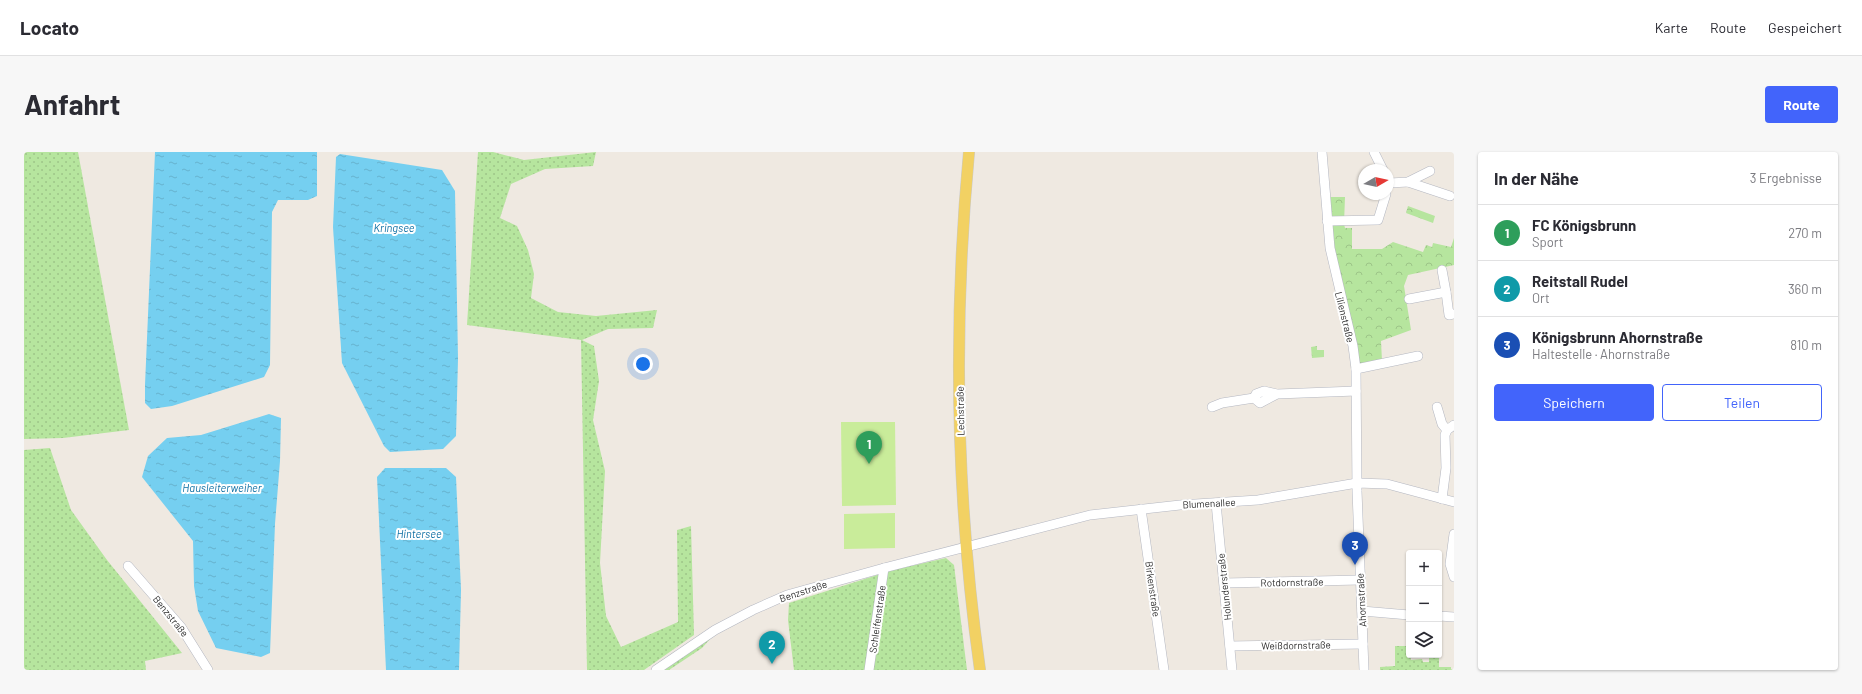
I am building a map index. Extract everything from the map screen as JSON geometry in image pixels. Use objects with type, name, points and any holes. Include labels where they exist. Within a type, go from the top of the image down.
[{"type":"main road","name":"Lechstraße","points":[[969,152],[959,338],[962,496],[965,548],[980,670]]},
{"type":"street","name":"Lilienstraße","points":[[1322,152],[1330,248],[1356,369],[1356,483]]},
{"type":"street","points":[[1374,152],[1380,164]]},
{"type":"street","points":[[1408,182],[1429,171],[1427,188]]},
{"type":"street","points":[[1394,183],[1408,182],[1450,196]]},
{"type":"street","points":[[1327,221],[1378,220],[1384,200]]},
{"type":"street","points":[[1442,270],[1449,315],[1454,314]]},
{"type":"street","points":[[1409,299],[1446,292]]},
{"type":"street","points":[[1356,369],[1418,356]]},
{"type":"street","points":[[1212,406],[1254,398],[1256,394],[1260,392],[1277,394],[1356,391]]},
{"type":"street","points":[[1437,407],[1442,424],[1450,427],[1445,435],[1446,468],[1442,499]]},
{"type":"street","name":"Blumenallee","points":[[965,548],[1090,515],[1141,509],[1258,500],[1356,483],[1387,484],[1454,502]]},
{"type":"street","name":"Ahornstraße","points":[[1356,483],[1364,670]]},
{"type":"street","name":"Holunderstraße","points":[[1216,503],[1232,670]]},
{"type":"street","name":"Birkenstraße","points":[[1141,509],[1164,670]]},
{"type":"street","points":[[1454,534],[1450,564],[1454,577]]},
{"type":"street","name":"Benzstraße","points":[[656,670],[692,644],[753,610],[812,587],[965,548]]},
{"type":"street","name":"Benzstraße","points":[[128,566],[181,627],[208,670]]},
{"type":"street","name":"Schleifenstraße","points":[[869,670],[884,568]]},
{"type":"street","name":"Rotdornstraße","points":[[1224,583],[1360,580]]},
{"type":"street","points":[[1362,611],[1406,615]]},
{"type":"street","points":[[1442,616],[1454,617]]},
{"type":"street","name":"Weißdornstraße","points":[[1230,646],[1363,644]]},
{"type":"green space","points":[[24,152],[78,152],[129,430],[63,438],[24,439]]},
{"type":"green space","points":[[478,152],[493,152],[524,160],[596,152],[593,166],[545,169],[511,184],[500,218],[517,226],[528,250],[534,274],[531,298],[558,312],[596,316],[657,310],[653,328],[608,329],[582,340],[594,346],[599,381],[593,420],[605,471],[600,563],[606,616],[621,647],[678,622],[677,530],[691,526],[694,635],[644,670],[587,670],[581,340],[467,325]]},
{"type":"green space","points":[[1330,197],[1345,197],[1344,224],[1345,228],[1352,228],[1352,249],[1382,249],[1393,242],[1423,252],[1426,245],[1432,247],[1433,243],[1451,247],[1454,238],[1454,265],[1408,275],[1404,286],[1411,330],[1381,341],[1382,361],[1355,367],[1330,228]]},
{"type":"green space","points":[[1408,206],[1435,216],[1433,223],[1406,213]]},
{"type":"green space","points":[[1317,346],[1317,350],[1324,350],[1324,357],[1312,358],[1311,347]]},
{"type":"green space","points":[[841,422],[895,422],[896,505],[842,506]]},
{"type":"green space","points":[[50,448],[71,510],[107,560],[182,653],[145,661],[146,670],[24,670],[24,450]]},
{"type":"green space","points":[[895,513],[895,548],[844,549],[844,514]]},
{"type":"green space","points":[[946,558],[954,565],[967,670],[794,670],[788,620],[789,603],[893,570]]},
{"type":"green space","points":[[712,637],[702,648],[669,670],[656,670]]},
{"type":"green space","points":[[1395,646],[1406,646],[1406,658],[1411,658],[1411,660],[1422,659],[1423,662],[1429,662],[1429,658],[1439,658],[1439,667],[1451,667],[1451,669],[1454,670],[1380,670],[1380,667],[1395,666]]},
{"type":"water","points":[[155,152],[317,152],[317,196],[308,200],[278,200],[272,212],[270,365],[264,377],[172,406],[151,409],[145,403],[145,385]]},
{"type":"water","name":"Kringsee","points":[[340,154],[442,170],[455,191],[458,359],[456,436],[443,449],[390,452],[384,446],[342,363],[333,227],[336,157]]},
{"type":"water","name":"Hausleiterweiher","points":[[269,414],[281,418],[280,461],[275,524],[270,653],[261,657],[216,648],[198,611],[194,586],[193,541],[142,477],[148,456],[167,438],[201,435]]},
{"type":"water","name":"Hintersee","points":[[385,468],[446,468],[456,477],[461,590],[459,670],[386,670],[377,477]]},
{"type":"place","name":"FC Königsbrunn","points":[[869,464]]},
{"type":"place","name":"Königsbrunn Ahornstraße","points":[[1355,565]]},
{"type":"place","name":"Reitstall Rudel","points":[[772,664]]}]
